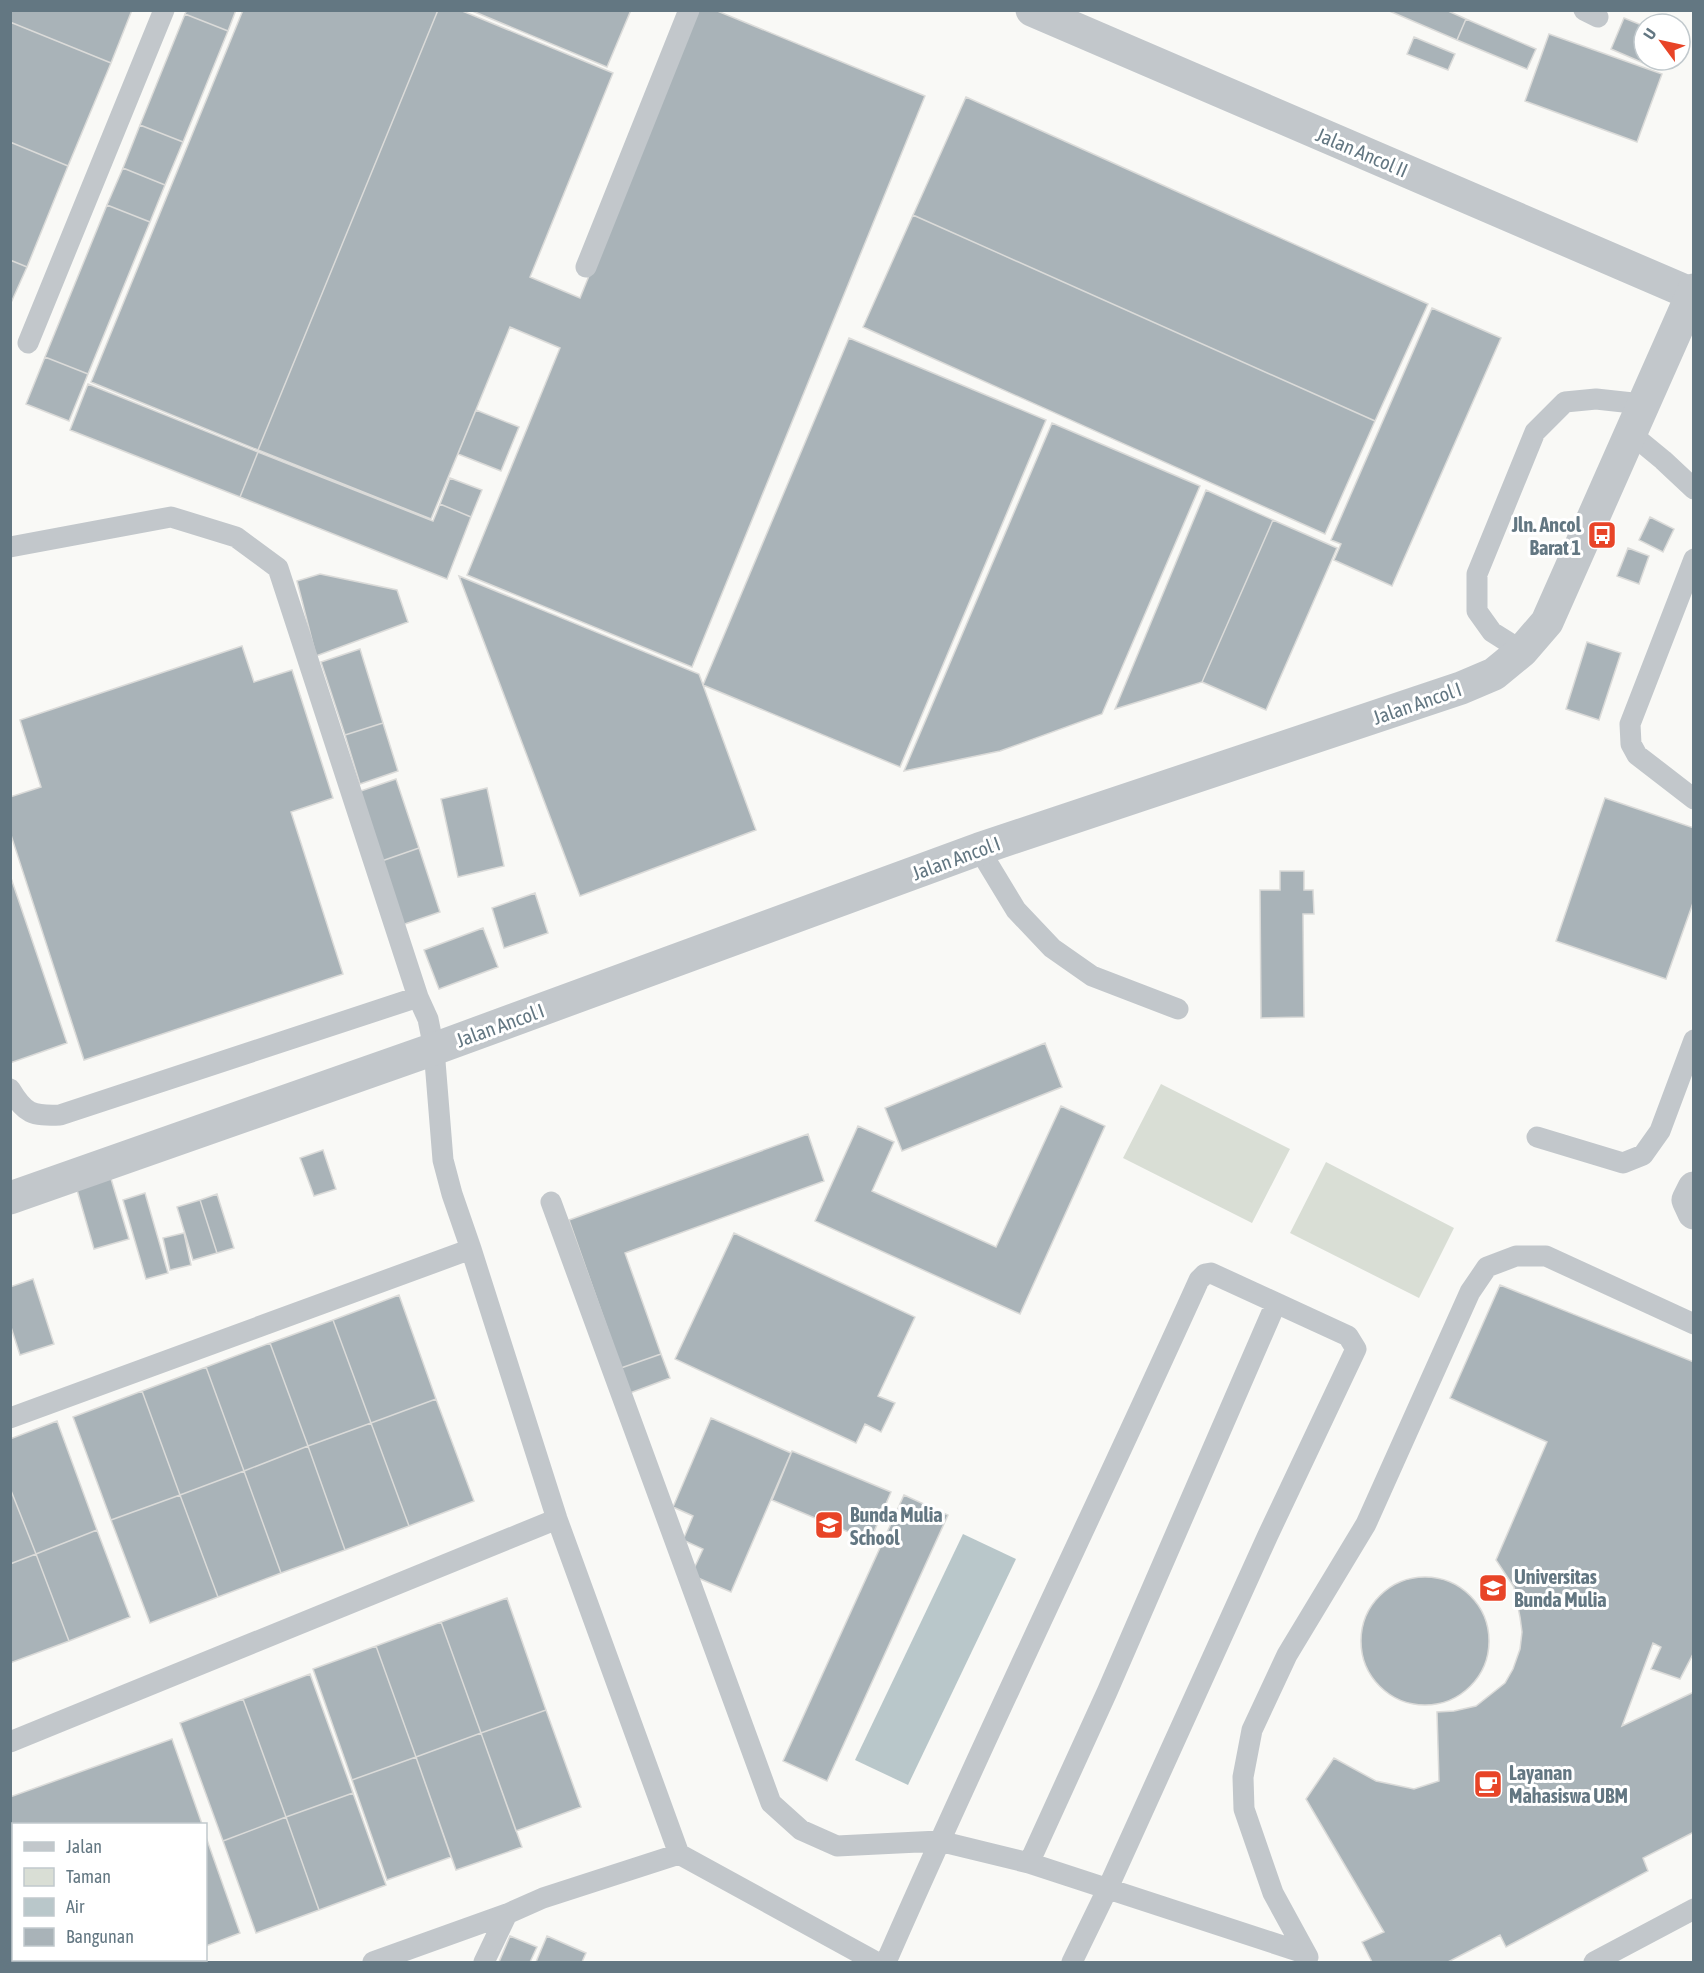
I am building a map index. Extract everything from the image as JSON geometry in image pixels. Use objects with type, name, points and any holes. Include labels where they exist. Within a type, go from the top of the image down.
[{"type":"street","name":"Jalan Ancol II","points":[[1032,10],[1693,293]]},
{"type":"street","name":"Jalan Ancol I","points":[[10,1198],[434,1049],[979,849],[1461,688],[1494,674],[1522,651],[1547,622],[1693,293]]},
{"type":"street","points":[[1694,1188],[1688,1200],[1694,1213]]},
{"type":"lane","points":[[28,343],[164,10]]},
{"type":"lane","points":[[586,267],[689,10]]},
{"type":"lane","points":[[1522,651],[1492,632],[1477,611],[1477,574],[1535,432],[1564,402],[1596,399],[1636,418],[1663,460],[1694,489]]},
{"type":"lane","points":[[10,547],[171,517],[236,537],[278,568],[418,997],[428,1019],[434,1049],[443,1160],[452,1194],[557,1519],[678,1854],[876,1962]]},
{"type":"lane","points":[[1694,559],[1630,724],[1631,744],[1637,755],[1694,799]]},
{"type":"lane","points":[[979,849],[1016,910],[1052,948],[1092,976],[1178,1009]]},
{"type":"lane","points":[[10,1089],[21,1107],[39,1116],[60,1115],[418,997]]},
{"type":"lane","points":[[1537,1137],[1623,1162],[1642,1155],[1660,1131],[1694,1040]]},
{"type":"lane","points":[[551,1202],[771,1803],[801,1830],[837,1846],[939,1841],[1029,1863],[1308,1958]]},
{"type":"lane","points":[[10,1418],[471,1249]]},
{"type":"lane","points":[[1308,1958],[1272,1893],[1244,1809],[1243,1777],[1252,1730],[1287,1655],[1366,1524],[1470,1292],[1487,1267],[1516,1256],[1546,1256],[1694,1324]]},
{"type":"lane","points":[[886,1962],[939,1841],[1199,1280],[1205,1274],[1211,1273],[1348,1336],[1356,1349],[1072,1962]]},
{"type":"lane","points":[[1029,1863],[1107,1692],[1276,1303]]},
{"type":"lane","points":[[10,1742],[557,1519]]},
{"type":"lane","points":[[373,1962],[507,1914],[543,1898],[678,1854]]},
{"type":"lane","points":[[1594,1962],[1694,1909]]},
{"type":"lane","points":[[484,1962],[507,1914]]},
{"type":"green space","points":[[1161,1084],[1290,1149],[1252,1223],[1123,1158]]},
{"type":"green space","points":[[1326,1162],[1454,1228],[1419,1298],[1290,1233]]},
{"type":"water","points":[[963,1534],[1016,1559],[908,1785],[855,1760]]},
{"type":"building","points":[[10,10],[132,10],[111,63],[10,22]]},
{"type":"building","points":[[187,10],[236,10],[228,31],[185,14]]},
{"type":"building","points":[[243,10],[438,10],[258,450],[91,382]]},
{"type":"building","points":[[438,10],[460,10],[613,73],[530,277],[580,298],[697,10],[715,10],[925,96],[692,667],[467,575],[560,348],[510,327],[431,519],[258,450]]},
{"type":"building","points":[[470,10],[631,10],[607,67]]},
{"type":"building","points":[[1387,10],[1446,10],[1466,19],[1457,40]]},
{"type":"building","points":[[185,14],[228,31],[183,142],[140,125]]},
{"type":"building","points":[[1624,18],[1632,21],[1632,58],[1611,49]]},
{"type":"building","points":[[1466,19],[1536,49],[1527,69],[1457,40]]},
{"type":"building","points":[[10,22],[111,63],[68,166],[10,142]]},
{"type":"building","points":[[1549,34],[1632,63],[1632,72],[1662,74],[1637,142],[1525,101]]},
{"type":"building","points":[[1414,37],[1455,54],[1448,70],[1407,54]]},
{"type":"building","points":[[966,97],[1428,304],[1375,421],[913,215]]},
{"type":"building","points":[[140,125],[183,142],[165,185],[123,168]]},
{"type":"building","points":[[10,142],[68,166],[27,267],[10,260]]},
{"type":"building","points":[[123,168],[165,185],[150,222],[107,205]]},
{"type":"building","points":[[107,205],[150,222],[88,374],[45,357]]},
{"type":"building","points":[[913,215],[1375,421],[1325,534],[863,327]]},
{"type":"building","points":[[10,260],[27,267],[10,305]]},
{"type":"building","points":[[1432,308],[1501,338],[1392,586],[1334,560],[1341,544],[1331,540]]},
{"type":"building","points":[[849,338],[1046,420],[900,767],[703,685]]},
{"type":"building","points":[[45,357],[88,374],[69,421],[26,404]]},
{"type":"building","points":[[88,384],[258,452],[240,497],[70,430]]},
{"type":"building","points":[[476,410],[519,427],[501,471],[458,454]]},
{"type":"building","points":[[1052,423],[1200,486],[1102,714],[1000,751],[904,771]]},
{"type":"building","points":[[258,452],[433,521],[440,504],[471,517],[447,579],[240,497]]},
{"type":"building","points":[[450,478],[482,490],[471,517],[440,504]]},
{"type":"building","points":[[1206,490],[1273,520],[1202,682],[1115,709]]},
{"type":"building","points":[[1650,517],[1674,529],[1663,552],[1639,540]]},
{"type":"building","points":[[1273,520],[1337,548],[1266,710],[1202,682]]},
{"type":"building","points":[[1628,548],[1649,556],[1639,584],[1617,576]]},
{"type":"building","points":[[320,574],[397,590],[408,622],[316,656],[297,581]]},
{"type":"building","points":[[459,576],[699,674],[756,830],[580,896]]},
{"type":"building","points":[[1587,642],[1621,653],[1599,720],[1566,709]]},
{"type":"building","points":[[242,646],[254,682],[292,670],[333,798],[291,812],[343,974],[84,1060],[10,832],[10,797],[41,787],[20,720]]},
{"type":"building","points":[[360,649],[383,723],[345,735],[321,662]]},
{"type":"building","points":[[383,723],[398,771],[360,784],[345,735]]},
{"type":"building","points":[[396,779],[419,848],[376,863],[352,794]]},
{"type":"building","points":[[487,788],[504,866],[458,877],[441,799]]},
{"type":"building","points":[[1605,798],[1694,828],[1694,900],[1666,979],[1556,941]]},
{"type":"building","points":[[419,848],[440,912],[396,927],[376,863]]},
{"type":"building","points":[[1280,871],[1304,871],[1304,890],[1313,890],[1314,914],[1303,914],[1304,1017],[1261,1018],[1260,890],[1280,890]]},
{"type":"building","points":[[10,875],[67,1043],[10,1063]]},
{"type":"building","points":[[535,893],[548,933],[504,948],[492,908]]},
{"type":"building","points":[[483,928],[498,967],[439,989],[424,950]]},
{"type":"building","points":[[1045,1043],[1062,1087],[902,1151],[885,1108]]},
{"type":"building","points":[[1061,1106],[1105,1126],[1020,1314],[815,1221],[858,1126],[894,1142],[872,1191],[996,1247]]},
{"type":"building","points":[[808,1134],[824,1181],[625,1253],[661,1354],[621,1368],[569,1220]]},
{"type":"building","points":[[323,1150],[336,1189],[314,1196],[300,1158]]},
{"type":"building","points":[[109,1172],[129,1239],[94,1249],[75,1183]]},
{"type":"building","points":[[145,1193],[168,1273],[146,1279],[123,1200]]},
{"type":"building","points":[[217,1194],[234,1248],[217,1253],[200,1200]]},
{"type":"building","points":[[200,1200],[217,1253],[193,1260],[177,1207]]},
{"type":"building","points":[[184,1233],[191,1265],[170,1270],[163,1238]]},
{"type":"building","points":[[734,1233],[915,1317],[878,1396],[895,1403],[881,1432],[865,1424],[856,1443],[675,1359]]},
{"type":"building","points":[[33,1279],[54,1344],[20,1355],[10,1324],[10,1287]]},
{"type":"building","points":[[1500,1285],[1694,1362],[1694,1652],[1680,1679],[1651,1669],[1661,1647],[1653,1643],[1622,1726],[1694,1692],[1694,1832],[1643,1858],[1648,1871],[1506,1947],[1500,1935],[1448,1962],[1372,1962],[1362,1942],[1384,1932],[1306,1799],[1334,1758],[1376,1781],[1414,1789],[1439,1781],[1437,1712],[1476,1706],[1505,1683],[1513,1669],[1520,1649],[1522,1632],[1520,1617],[1514,1587],[1496,1560],[1547,1442],[1450,1398]]},
{"type":"building","points":[[399,1295],[436,1399],[371,1423],[333,1320]]},
{"type":"building","points":[[333,1320],[371,1423],[308,1446],[270,1343]]},
{"type":"building","points":[[270,1343],[308,1446],[244,1471],[206,1367]]},
{"type":"building","points":[[661,1354],[670,1378],[630,1393],[621,1368]]},
{"type":"building","points":[[206,1367],[244,1471],[180,1495],[142,1391]]},
{"type":"building","points":[[142,1391],[180,1495],[111,1520],[73,1417]]},
{"type":"building","points":[[436,1399],[474,1501],[409,1526],[371,1423]]},
{"type":"building","points":[[711,1418],[791,1453],[731,1592],[691,1575],[703,1549],[683,1540],[693,1516],[673,1507]]},
{"type":"building","points":[[57,1421],[97,1530],[36,1554],[10,1488],[10,1439]]},
{"type":"building","points":[[371,1423],[409,1526],[345,1550],[308,1446]]},
{"type":"building","points":[[308,1446],[345,1550],[281,1573],[244,1471]]},
{"type":"building","points":[[792,1451],[891,1492],[870,1541],[772,1500]]},
{"type":"building","points":[[244,1471],[281,1573],[218,1597],[180,1495]]},
{"type":"building","points":[[10,1488],[36,1554],[10,1564]]},
{"type":"building","points":[[180,1495],[218,1597],[150,1623],[111,1520]]},
{"type":"building","points":[[904,1495],[948,1515],[827,1781],[783,1761]]},
{"type":"building","points":[[97,1530],[130,1617],[69,1641],[36,1554]]},
{"type":"building","points":[[36,1554],[69,1641],[10,1663],[10,1564]]},
{"type":"building","points":[[1425,1577],[1450,1582],[1470,1596],[1484,1616],[1489,1641],[1484,1666],[1470,1686],[1450,1700],[1425,1705],[1400,1700],[1380,1686],[1366,1666],[1361,1641],[1366,1616],[1380,1596],[1400,1582]]},
{"type":"building","points":[[507,1598],[546,1710],[481,1733],[441,1622]]},
{"type":"building","points":[[441,1622],[481,1733],[416,1757],[376,1646]]},
{"type":"building","points":[[376,1646],[416,1757],[352,1780],[313,1669]]},
{"type":"building","points":[[310,1674],[353,1793],[286,1817],[243,1699]]},
{"type":"building","points":[[243,1699],[286,1817],[223,1841],[180,1723]]},
{"type":"building","points":[[546,1710],[581,1807],[516,1831],[481,1733]]},
{"type":"building","points":[[481,1733],[522,1847],[456,1870],[416,1757]]},
{"type":"building","points":[[172,1739],[202,1823],[12,1823],[12,1906],[10,1907],[10,1797]]},
{"type":"building","points":[[416,1757],[451,1857],[387,1880],[352,1780]]},
{"type":"building","points":[[353,1793],[386,1885],[319,1910],[286,1817]]},
{"type":"building","points":[[286,1817],[319,1910],[256,1933],[223,1841]]},
{"type":"building","points":[[207,1840],[240,1933],[207,1946]]},
{"type":"building","points":[[510,1936],[537,1947],[530,1962],[499,1962]]},
{"type":"building","points":[[547,1936],[586,1953],[582,1962],[536,1962]]},
{"type":"building","points":[[26,1961],[163,1961],[159,1962]]},
{"type":"place","name":"Jln. Ancol Barat 1","points":[[1602,535]]},
{"type":"place","name":"Bunda Mulia School","points":[[829,1525]]},
{"type":"place","name":"Universitas Bunda Mulia","points":[[1493,1588]]},
{"type":"place","name":"Layanan Mahasiswa UBM","points":[[1488,1784]]}]
